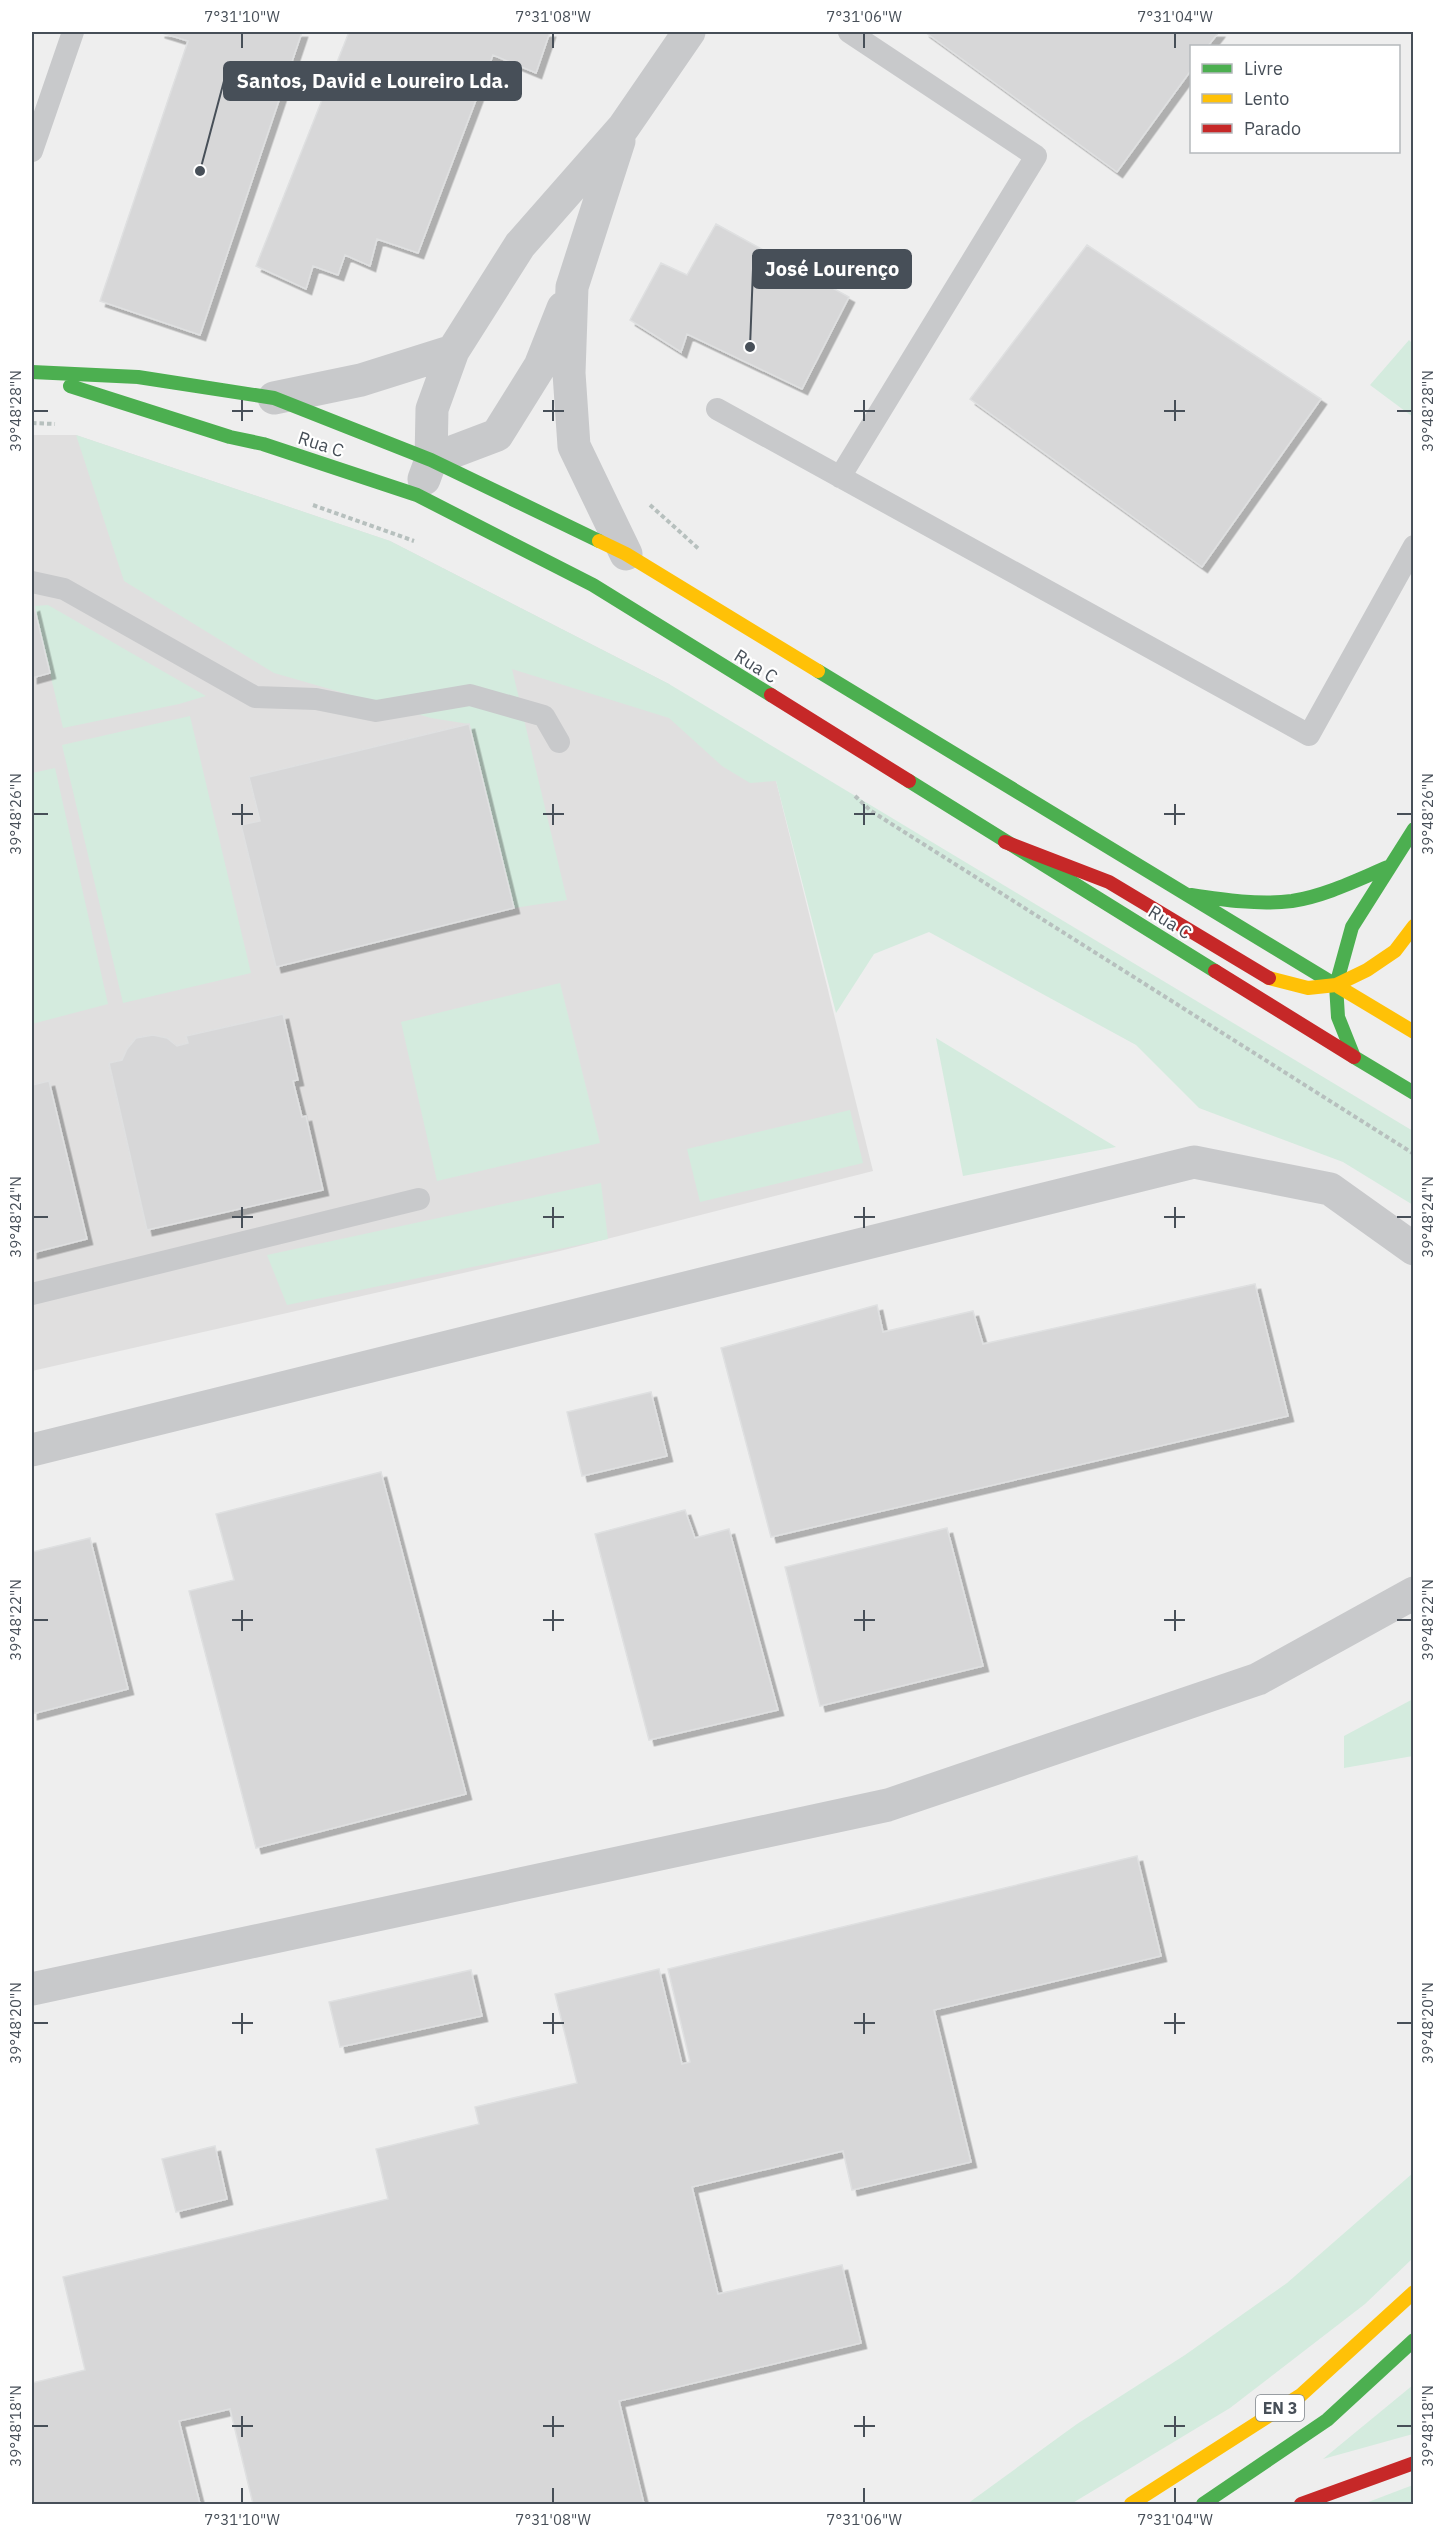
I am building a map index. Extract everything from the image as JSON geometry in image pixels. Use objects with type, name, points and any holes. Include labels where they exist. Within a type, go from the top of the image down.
[{"type":"street","points":[[417,495],[431,460],[432,409],[453,351],[519,245],[623,128],[689,32]]},
{"type":"street","points":[[431,460],[496,435],[540,366],[572,287],[623,128]]},
{"type":"street","points":[[572,287],[569,373],[574,446],[626,554]]},
{"type":"street","points":[[274,398],[361,380],[453,351]]},
{"type":"street","name":"Rua C","points":[[32,373],[138,377],[274,398],[431,460],[626,554],[1413,1032]]},
{"type":"street","name":"Rua C","points":[[32,373],[230,437],[263,444],[417,495],[593,585],[1413,1093]]},
{"type":"street","points":[[1354,1057],[1338,1017],[1336,985],[1352,927],[1413,829]]},
{"type":"street","points":[[1005,842],[1109,882],[1273,980],[1308,988],[1336,985],[1367,970],[1395,951],[1413,926]]},
{"type":"street","points":[[1191,896],[1251,902],[1304,898],[1340,887],[1388,867]]},
{"type":"street","points":[[32,1450],[1194,1162],[1330,1189],[1413,1249]]},
{"type":"street","points":[[32,1989],[888,1805],[1258,1679],[1413,1593]]},
{"type":"street","name":"EN 3","points":[[1131,2505],[1301,2395],[1413,2292]]},
{"type":"street","name":"EN 3","points":[[1203,2505],[1327,2420],[1413,2340]]},
{"type":"street","points":[[1301,2505],[1324,2494],[1413,2463]]},
{"type":"lane","points":[[32,151],[73,32]]},
{"type":"lane","points":[[840,477],[1036,156],[849,32]]},
{"type":"lane","points":[[717,409],[1309,735],[1413,546]]},
{"type":"lane","points":[[32,582],[64,589],[255,697],[316,699],[376,711],[470,695],[544,716],[559,742]]},
{"type":"lane","points":[[32,1294],[419,1200]]},
{"type":"path","points":[[32,423],[56,425]]},
{"type":"path","points":[[646,500],[652,509],[704,553]]},
{"type":"path","points":[[309,504],[417,542]]},
{"type":"path","points":[[853,795],[871,811],[1413,1154]]},
{"type":"shaded area","points":[[32,435],[76,435],[390,541],[669,684],[776,781],[873,1171],[560,1251],[32,1371]]},
{"type":"green space","points":[[1409,340],[1413,344],[1413,417],[1370,385]]},
{"type":"green space","points":[[76,435],[390,541],[669,684],[1413,1131],[1413,1205],[1343,1162],[1199,1108],[1136,1045],[929,932],[874,954],[836,1013],[776,781],[750,783],[722,766],[669,718],[512,669],[567,900],[514,908],[469,724],[431,718],[274,673],[124,581]]},
{"type":"green space","points":[[48,605],[206,696],[179,704],[63,728],[34,606]]},
{"type":"green space","points":[[190,716],[251,973],[123,1003],[62,745]]},
{"type":"green space","points":[[55,768],[108,1004],[32,1024],[32,773]]},
{"type":"green space","points":[[560,983],[600,1143],[437,1181],[401,1022]]},
{"type":"green space","points":[[936,1038],[1116,1147],[963,1176]]},
{"type":"green space","points":[[850,1110],[863,1163],[700,1202],[687,1149]]},
{"type":"green space","points":[[601,1183],[608,1239],[287,1305],[267,1255]]},
{"type":"green space","points":[[1413,1699],[1413,1756],[1344,1768],[1344,1736]]},
{"type":"green space","points":[[1413,2173],[1413,2258],[1365,2304],[1230,2408],[1071,2504],[967,2504],[1077,2424],[1185,2355],[1287,2283]]},
{"type":"green space","points":[[1413,2385],[1413,2434],[1323,2459]]},
{"type":"green space","points":[[1413,2485],[1413,2504],[1363,2504]]},
{"type":"building","points":[[159,32],[302,32],[200,335],[100,301],[188,41]]},
{"type":"building","points":[[349,32],[550,32],[536,73],[493,55],[418,253],[377,239],[370,266],[345,255],[338,275],[313,266],[306,289],[256,266]]},
{"type":"building","points":[[925,32],[1219,32],[1209,45],[1190,45],[1190,72],[1117,172]]},
{"type":"building","points":[[716,224],[849,297],[802,389],[687,334],[681,352],[630,320],[661,263],[687,275]]},
{"type":"building","points":[[1087,245],[1321,399],[1202,567],[970,399]]},
{"type":"building","points":[[34,606],[50,673],[32,678],[32,607]]},
{"type":"building","points":[[469,724],[514,908],[276,967],[241,825],[260,821],[249,777]]},
{"type":"building","points":[[283,1014],[298,1080],[293,1081],[302,1117],[306,1116],[323,1190],[147,1230],[109,1063],[122,1060],[136,1038],[153,1035],[167,1038],[177,1046],[188,1043],[186,1036]]},
{"type":"building","points":[[49,1081],[87,1239],[32,1253],[32,1085]]},
{"type":"building","points":[[1255,1284],[1288,1416],[771,1537],[721,1348],[877,1305],[883,1332],[973,1311],[983,1344]]},
{"type":"building","points":[[651,1392],[667,1456],[582,1476],[567,1412]]},
{"type":"building","points":[[381,1472],[466,1794],[256,1848],[189,1591],[234,1580],[216,1514]]},
{"type":"building","points":[[685,1510],[695,1538],[729,1529],[778,1710],[649,1740],[595,1534]]},
{"type":"building","points":[[947,1528],[983,1666],[820,1706],[785,1567]]},
{"type":"building","points":[[90,1538],[128,1689],[32,1714],[32,1552]]},
{"type":"building","points":[[1137,1856],[1161,1956],[934,2010],[971,2162],[852,2190],[843,2151],[692,2187],[718,2294],[842,2265],[861,2343],[619,2401],[644,2504],[253,2504],[230,2409],[179,2421],[200,2504],[32,2504],[32,2383],[85,2370],[63,2277],[388,2199],[376,2149],[479,2124],[475,2107],[577,2083],[555,1994],[659,1969],[682,2064],[690,2062],[668,1969]]},
{"type":"building","points":[[471,1970],[482,2016],[340,2047],[329,2002]]},
{"type":"building","points":[[215,2146],[227,2199],[176,2212],[162,2159]]},
{"type":"traffic: fast","points":[[32,372],[138,377],[274,398],[431,460],[599,541]]},
{"type":"traffic: fast","points":[[70,386],[230,437],[263,444],[417,495],[593,585],[771,695]]},
{"type":"traffic: fast","points":[[818,671],[1339,987]]},
{"type":"traffic: fast","points":[[909,781],[1215,971]]},
{"type":"traffic: fast","points":[[1414,829],[1352,927],[1336,985],[1338,1017],[1354,1057],[1414,1093]]},
{"type":"traffic: fast","points":[[1191,895],[1254,902],[1292,901],[1329,891],[1388,867]]},
{"type":"traffic: fast","points":[[1203,2504],[1327,2420],[1414,2340]]},
{"type":"traffic: slow","points":[[599,541],[626,554],[818,671]]},
{"type":"traffic: slow","points":[[1269,978],[1308,988],[1336,985],[1367,970],[1395,951],[1414,926]]},
{"type":"traffic: slow","points":[[1339,987],[1414,1032]]},
{"type":"traffic: slow","points":[[1131,2504],[1301,2395],[1414,2292]]},
{"type":"traffic: jam","points":[[771,695],[909,781]]},
{"type":"traffic: jam","points":[[1005,842],[1109,882],[1269,978]]},
{"type":"traffic: jam","points":[[1215,971],[1354,1057]]},
{"type":"traffic: jam","points":[[1301,2504],[1414,2463]]},
{"type":"place","name":"Santos, David e Loureiro Lda.","points":[[200,171]]},
{"type":"place","name":"José Lourenço","points":[[750,347]]}]
